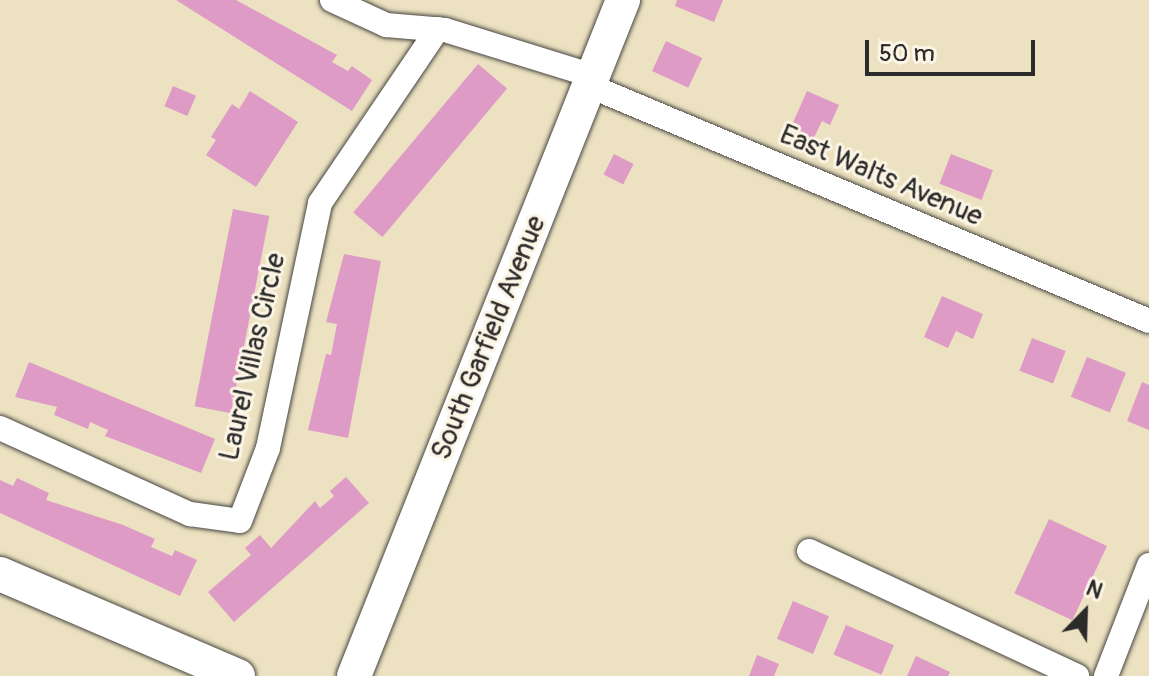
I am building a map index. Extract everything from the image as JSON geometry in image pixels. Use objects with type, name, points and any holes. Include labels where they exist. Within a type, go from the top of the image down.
[{"type":"street","points":[[332,0],[386,25],[438,29],[592,81]]},
{"type":"street","name":"South Garfield Avenue","points":[[354,676],[623,0]]},
{"type":"street","name":"Laurel Villas Circle","points":[[0,428],[190,514],[240,521],[268,448],[320,203],[438,29]]},
{"type":"street","name":"East Walts Avenue","points":[[592,81],[1149,321]]},
{"type":"street","points":[[809,551],[1077,676]]},
{"type":"street","points":[[1106,676],[1149,565]]},
{"type":"street","points":[[0,574],[238,676]]},
{"type":"building","points":[[176,0],[236,0],[337,55],[332,62],[348,71],[352,66],[372,80],[352,111]]},
{"type":"building","points":[[677,0],[723,0],[714,22],[675,6]]},
{"type":"building","points":[[666,41],[702,58],[688,88],[652,71]]},
{"type":"building","points":[[478,64],[507,88],[382,237],[353,213]]},
{"type":"building","points":[[173,86],[196,96],[187,116],[164,106]]},
{"type":"building","points":[[250,91],[298,122],[256,187],[206,155],[216,140],[211,137],[232,104],[239,109]]},
{"type":"building","points":[[807,91],[839,105],[830,125],[822,121],[810,146],[787,136]]},
{"type":"building","points":[[614,154],[634,164],[623,184],[604,174]]},
{"type":"building","points":[[951,154],[993,170],[982,200],[940,184]]},
{"type":"building","points":[[233,209],[269,216],[231,413],[195,406]]},
{"type":"building","points":[[344,254],[381,261],[348,438],[308,430],[326,354],[331,355],[337,324],[326,322]]},
{"type":"building","points":[[942,296],[983,314],[973,339],[956,331],[948,348],[924,337]]},
{"type":"building","points":[[1032,338],[1066,351],[1053,384],[1019,371]]},
{"type":"building","points":[[1087,357],[1126,373],[1110,413],[1071,397]]},
{"type":"building","points":[[29,362],[215,439],[201,473],[105,436],[108,430],[90,422],[88,429],[54,415],[57,407],[15,397]]},
{"type":"building","points":[[1142,382],[1149,385],[1149,430],[1127,421]]},
{"type":"building","points":[[346,477],[369,503],[234,622],[208,592],[251,555],[245,548],[260,535],[271,548],[315,501],[320,508],[334,496],[330,491]]},
{"type":"building","points":[[17,478],[49,493],[46,500],[123,525],[155,539],[151,547],[172,556],[175,550],[197,560],[180,596],[0,513],[0,480],[13,486]]},
{"type":"building","points":[[1049,519],[1107,546],[1072,620],[1014,593]]},
{"type":"building","points":[[793,601],[829,616],[813,654],[777,639]]},
{"type":"building","points":[[846,625],[894,645],[881,675],[833,654]]},
{"type":"building","points":[[757,655],[779,664],[774,676],[749,676]]},
{"type":"building","points":[[916,656],[950,672],[948,676],[907,676]]}]
